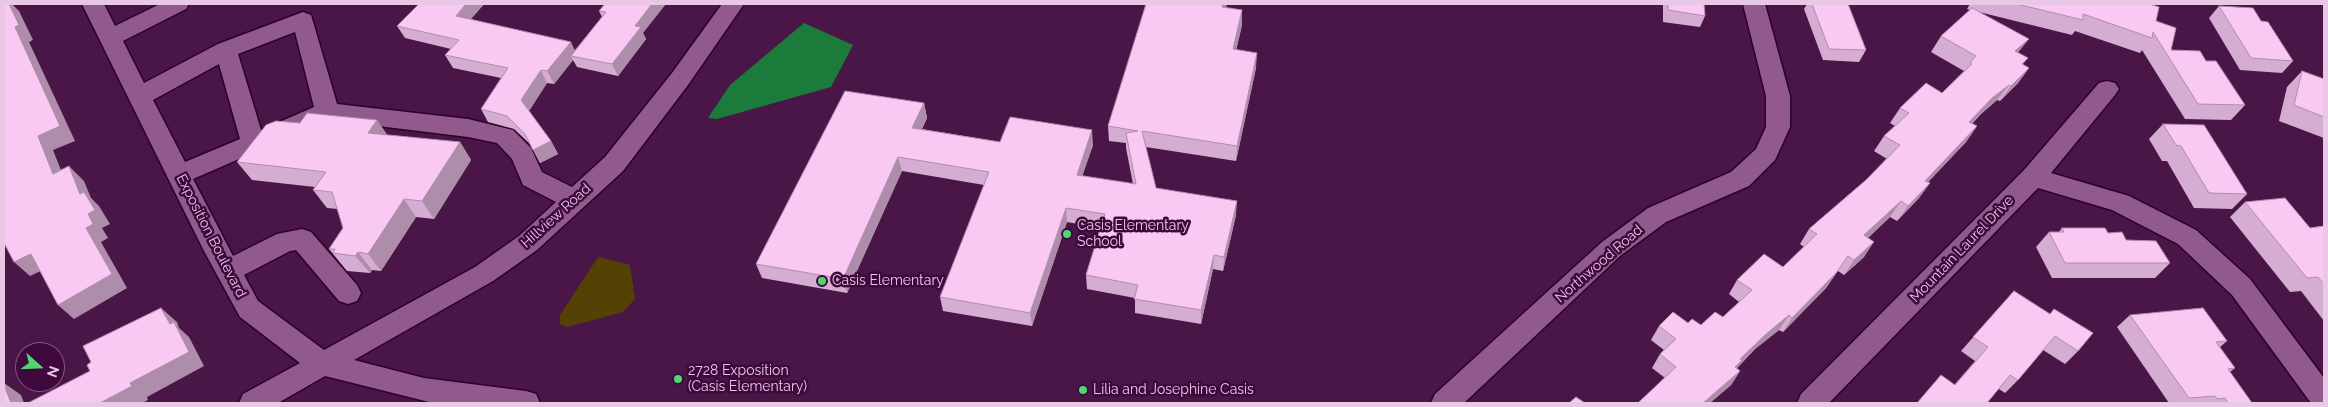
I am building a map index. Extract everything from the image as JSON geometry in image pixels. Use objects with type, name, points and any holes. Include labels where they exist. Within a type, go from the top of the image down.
[{"type":"street","name":"Exposition Boulevard","points":[[93,4],[249,309],[323,364],[424,390],[526,403]]},
{"type":"street","points":[[111,37],[178,4]]},
{"type":"street","name":"Hillview Road","points":[[253,403],[484,274],[528,243],[614,164],[680,79],[733,4]]},
{"type":"street","name":"Northwood Road","points":[[1445,403],[1611,249],[1657,215],[1740,179],[1766,154],[1778,127],[1778,96],[1754,4]]},
{"type":"street","points":[[140,96],[226,50],[303,20],[327,111]]},
{"type":"street","points":[[226,50],[252,143]]},
{"type":"street","name":"Mountain Laurel Drive","points":[[1811,403],[2033,176],[2107,88]]},
{"type":"street","points":[[179,174],[327,111],[468,128],[505,136],[522,154],[532,178],[575,200]]},
{"type":"street","points":[[2033,176],[2120,203],[2187,237],[2241,287],[2324,399]]},
{"type":"street","points":[[228,271],[286,241],[302,239],[348,293]]},
{"type":"shaded area","points":[[804,23],[853,45],[831,87],[717,119],[708,118],[730,85]]},
{"type":"shaded area","points":[[598,257],[630,265],[635,299],[623,312],[567,327],[560,324],[560,315]]},
{"type":"building","points":[[4,4],[9,4],[19,25],[15,27],[60,126],[38,136],[53,174],[69,166],[80,194],[84,192],[95,210],[88,214],[93,224],[86,228],[112,274],[58,305],[31,254],[14,262],[4,243]]},
{"type":"building","points":[[419,4],[466,4],[456,16],[571,42],[547,71],[541,70],[521,100],[551,141],[533,150],[525,134],[507,116],[481,109],[508,68],[445,55],[459,40],[397,26]]},
{"type":"building","points":[[605,4],[652,4],[635,26],[641,27],[612,64],[571,56],[606,12],[599,11]]},
{"type":"building","points":[[1146,4],[1223,4],[1222,7],[1242,10],[1233,49],[1257,53],[1237,146],[1142,131],[1156,188],[1237,201],[1224,257],[1214,255],[1201,310],[1134,299],[1138,285],[1086,275],[1105,214],[1066,208],[1030,313],[940,297],[989,172],[898,157],[843,279],[756,264],[845,91],[924,103],[912,128],[1000,142],[1010,117],[1092,130],[1077,175],[1136,184],[1126,133],[1138,131],[1108,126]]},
{"type":"building","points":[[1668,4],[1704,4],[1705,16],[1668,10]]},
{"type":"building","points":[[1812,4],[1848,4],[1866,50],[1829,49]]},
{"type":"building","points":[[2017,4],[2149,4],[2159,7],[2156,21],[2176,28],[2171,50],[2200,51],[2206,61],[2216,61],[2245,105],[2198,104],[2153,32],[2152,38],[2083,14],[2083,20]]},
{"type":"building","points":[[2219,6],[2253,8],[2261,21],[2268,22],[2293,61],[2251,58]]},
{"type":"building","points":[[1972,8],[2029,39],[2015,51],[2028,58],[2022,64],[2029,68],[2011,86],[2009,85],[1992,98],[1969,122],[1977,126],[1925,181],[1930,183],[1908,206],[1901,201],[1864,235],[1874,242],[1854,260],[1848,256],[1836,273],[1792,318],[1789,315],[1740,359],[1742,360],[1735,367],[1740,371],[1703,403],[1638,403],[1676,367],[1660,354],[1676,339],[1659,326],[1673,312],[1688,323],[1692,319],[1701,325],[1715,312],[1723,317],[1752,290],[1737,280],[1764,254],[1783,267],[1817,234],[1809,229],[1866,180],[1900,145],[1884,136],[1909,113],[1900,108],[1926,83],[1942,93],[1972,64],[1970,63],[1976,56],[1941,36]]},
{"type":"building","points":[[2302,71],[2324,79],[2324,117],[2294,105]]},
{"type":"building","points":[[307,113],[377,120],[368,133],[460,142],[422,201],[404,199],[368,254],[358,252],[355,256],[333,253],[335,249],[329,249],[343,228],[332,192],[313,190],[326,172],[237,162],[266,125],[276,121],[300,123]]},
{"type":"building","points":[[2163,124],[2204,125],[2247,194],[2209,193],[2181,146],[2176,145]]},
{"type":"building","points":[[2285,198],[2310,228],[2324,226],[2324,284],[2318,277],[2307,278],[2245,202]]},
{"type":"building","points":[[2062,228],[2105,228],[2108,233],[2122,232],[2126,240],[2156,241],[2170,263],[2065,263],[2049,232],[2064,232]]},
{"type":"building","points":[[2014,291],[2050,314],[2054,309],[2093,333],[2078,351],[2055,336],[2018,380],[2010,375],[1987,403],[1917,403],[1941,375],[1955,385],[1988,347],[1973,337]]},
{"type":"building","points":[[161,308],[170,324],[174,322],[189,352],[130,383],[132,386],[100,403],[28,403],[49,392],[65,392],[65,384],[90,371],[87,365],[91,362],[83,346]]},
{"type":"building","points":[[2203,308],[2227,341],[2216,342],[2235,368],[2228,369],[2252,403],[2228,403],[2225,398],[2217,399],[2215,396],[2189,398],[2130,315]]},
{"type":"building","points":[[4,385],[11,403],[4,403]]},
{"type":"building","points":[[1576,397],[1585,403],[1569,403]]},
{"type":"place","name":"Casis Elementary School","points":[[1067,234]]},
{"type":"place","name":"Casis Elementary","points":[[822,281]]},
{"type":"place","name":"2728 Exposition (Casis Elementary)","points":[[678,379]]},
{"type":"place","name":"Lilia and Josephine Casis","points":[[1083,390]]}]
